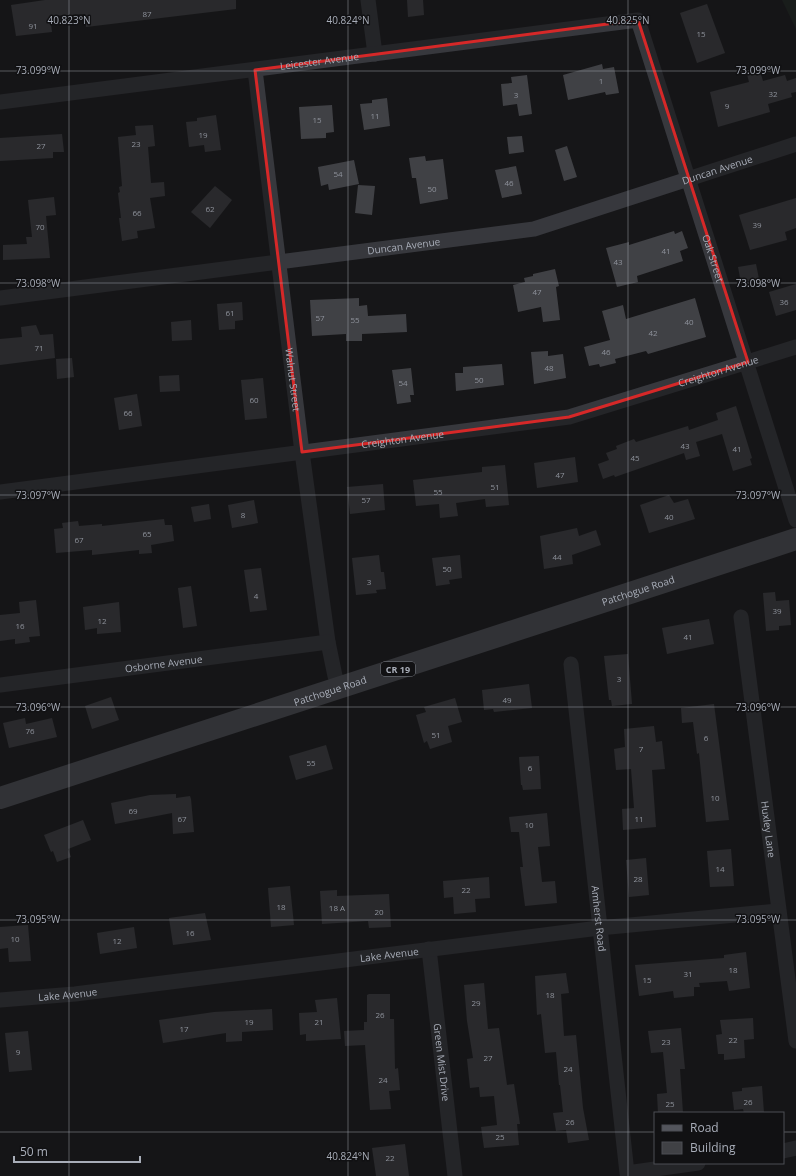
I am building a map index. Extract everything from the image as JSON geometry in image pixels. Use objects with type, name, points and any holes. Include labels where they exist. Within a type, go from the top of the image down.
[{"type":"main road","name":"Patchogue Road","points":[[0,798],[796,539]]},
{"type":"street","points":[[368,0],[375,54]]},
{"type":"street","name":"Leicester Avenue","points":[[0,102],[638,20]]},
{"type":"street","name":"Oak Street","points":[[638,20],[687,178],[748,362],[796,520]]},
{"type":"street","name":"Walnut Street","points":[[255,70],[277,263],[328,642],[331,661],[340,688]]},
{"type":"street","name":"Duncan Avenue","points":[[0,298],[534,229],[687,178],[796,144]]},
{"type":"street","name":"Creighton Avenue","points":[[0,492],[569,416],[796,346]]},
{"type":"street","name":"Huxley Lane","points":[[741,617],[796,1041]]},
{"type":"street","name":"Osborne Avenue","points":[[0,685],[328,642]]},
{"type":"street","name":"Amherst Road","points":[[571,664],[627,1173],[691,1164]]},
{"type":"street","name":"Lake Avenue","points":[[0,1000],[75,994],[599,928],[778,911]]},
{"type":"street","name":"Green Mist Drive","points":[[429,949],[455,1176]]},
{"type":"street","points":[[784,1151],[796,1148]]},
{"type":"highlighted area","points":[[638,20],[748,362],[569,417],[302,452],[255,70]]},
{"type":"shaded area","points":[[782,0],[796,0],[796,29]]},
{"type":"building","points":[[45,0],[236,0],[236,9],[86,27],[85,14],[50,16],[52,32],[16,36],[11,5]]},
{"type":"building","points":[[407,0],[423,0],[424,15],[408,17]]},
{"type":"building","points":[[707,4],[725,53],[697,63],[680,13]]},
{"type":"building","points":[[602,64],[603,69],[614,67],[619,93],[606,95],[605,92],[568,100],[563,75]]},
{"type":"building","points":[[760,71],[763,81],[785,75],[787,81],[796,78],[796,92],[791,93],[792,97],[768,104],[770,112],[718,127],[710,92],[749,82],[747,74]]},
{"type":"building","points":[[527,75],[532,114],[519,116],[517,104],[503,106],[501,84],[512,83],[511,77]]},
{"type":"building","points":[[387,98],[390,126],[364,130],[360,104],[372,103],[372,100]]},
{"type":"building","points":[[332,105],[334,132],[326,133],[326,138],[301,139],[299,107]]},
{"type":"building","points":[[216,115],[221,150],[205,152],[204,145],[189,147],[186,122],[197,121],[197,118]]},
{"type":"building","points":[[153,125],[155,146],[148,147],[151,183],[164,182],[165,196],[150,198],[155,228],[137,231],[138,238],[122,241],[118,193],[120,192],[119,187],[122,186],[118,137],[136,135],[135,126]]},
{"type":"building","points":[[62,134],[64,152],[53,152],[53,158],[0,161],[0,138]]},
{"type":"building","points":[[522,136],[524,152],[509,154],[507,137]]},
{"type":"building","points":[[567,146],[577,177],[564,181],[555,150]]},
{"type":"building","points":[[425,156],[426,161],[443,159],[448,199],[420,204],[416,178],[412,178],[409,158]]},
{"type":"building","points":[[354,160],[359,184],[329,190],[328,184],[321,186],[318,167]]},
{"type":"building","points":[[516,166],[522,194],[502,198],[495,170]]},
{"type":"building","points":[[358,185],[375,186],[372,215],[355,213]]},
{"type":"building","points":[[215,186],[232,200],[210,228],[191,212]]},
{"type":"building","points":[[54,197],[56,215],[46,216],[50,258],[3,260],[3,245],[27,244],[26,237],[32,237],[28,200]]},
{"type":"building","points":[[796,198],[796,228],[785,232],[787,240],[750,250],[739,215]]},
{"type":"building","points":[[674,231],[675,234],[682,231],[688,248],[680,251],[683,261],[637,276],[638,282],[617,287],[606,248],[629,242],[629,245]]},
{"type":"building","points":[[756,264],[759,279],[741,283],[738,267]]},
{"type":"building","points":[[555,269],[559,286],[556,287],[560,320],[543,322],[541,307],[518,312],[513,285],[525,282],[524,278],[533,276],[533,274]]},
{"type":"building","points":[[796,284],[796,310],[776,316],[769,292]]},
{"type":"building","points":[[359,298],[359,306],[367,305],[368,316],[406,314],[407,332],[362,334],[362,341],[346,341],[346,334],[312,336],[310,300]]},
{"type":"building","points":[[695,298],[706,337],[648,354],[646,351],[615,359],[616,363],[600,367],[599,364],[589,366],[584,347],[610,340],[602,311],[623,305],[626,319]]},
{"type":"building","points":[[242,302],[243,320],[235,321],[235,329],[219,330],[217,304]]},
{"type":"building","points":[[191,320],[192,340],[172,341],[171,322]]},
{"type":"building","points":[[36,325],[40,335],[53,334],[55,358],[0,365],[0,339],[22,337],[21,327]]},
{"type":"building","points":[[548,351],[548,356],[563,354],[566,378],[534,384],[531,352]]},
{"type":"building","points":[[72,358],[74,377],[57,379],[56,359]]},
{"type":"building","points":[[502,364],[504,385],[456,391],[455,373],[463,373],[463,367]]},
{"type":"building","points":[[411,368],[414,395],[410,395],[411,402],[397,404],[392,370]]},
{"type":"building","points":[[179,375],[180,391],[160,392],[159,376]]},
{"type":"building","points":[[263,378],[267,418],[245,420],[241,380]]},
{"type":"building","points":[[137,394],[142,426],[119,430],[114,398]]},
{"type":"building","points":[[736,406],[752,458],[750,459],[752,465],[733,471],[722,434],[696,442],[700,456],[686,460],[684,453],[615,477],[614,475],[603,479],[598,464],[609,460],[606,453],[617,449],[616,446],[634,439],[636,442],[688,426],[689,430],[718,420],[716,413]]},
{"type":"building","points":[[575,457],[578,482],[537,488],[534,463]]},
{"type":"building","points":[[505,465],[509,505],[486,507],[485,499],[456,503],[458,516],[440,518],[439,504],[416,506],[413,480],[482,472],[482,467]]},
{"type":"building","points":[[383,484],[385,510],[350,514],[347,487]]},
{"type":"building","points":[[669,495],[674,503],[688,499],[695,519],[649,533],[640,505]]},
{"type":"building","points":[[254,500],[258,523],[232,528],[228,505]]},
{"type":"building","points":[[209,504],[211,519],[194,522],[191,507]]},
{"type":"building","points":[[164,519],[165,525],[172,525],[174,541],[151,545],[152,553],[139,554],[139,550],[92,555],[92,550],[56,553],[54,529],[63,528],[62,523],[78,521],[79,526],[102,524],[102,526]]},
{"type":"building","points":[[577,528],[579,536],[596,530],[601,545],[572,555],[573,564],[544,569],[540,536]]},
{"type":"building","points":[[379,555],[381,572],[384,572],[386,589],[376,590],[377,593],[356,595],[352,558]]},
{"type":"building","points":[[460,555],[462,578],[449,580],[450,584],[436,586],[432,558]]},
{"type":"building","points":[[261,568],[267,610],[250,612],[244,570]]},
{"type":"building","points":[[191,586],[197,626],[183,628],[178,588]]},
{"type":"building","points":[[775,592],[776,601],[789,600],[791,625],[779,626],[779,630],[766,631],[763,593]]},
{"type":"building","points":[[36,600],[40,636],[29,637],[30,642],[15,644],[15,639],[0,641],[0,615],[20,613],[19,602]]},
{"type":"building","points":[[119,602],[121,632],[97,634],[97,628],[85,630],[83,607]]},
{"type":"building","points":[[709,619],[714,644],[667,654],[662,628]]},
{"type":"building","points":[[628,654],[632,704],[612,706],[611,700],[609,700],[604,656]]},
{"type":"building","points":[[529,684],[532,708],[494,712],[493,709],[484,710],[482,690]]},
{"type":"building","points":[[111,697],[119,720],[92,729],[85,706]]},
{"type":"building","points":[[455,698],[462,722],[448,726],[452,742],[430,749],[427,741],[424,743],[416,715],[426,712],[424,707]]},
{"type":"building","points":[[714,704],[729,820],[706,822],[699,753],[697,754],[693,722],[682,723],[681,708]]},
{"type":"building","points":[[25,718],[26,724],[52,718],[57,737],[9,748],[3,723]]},
{"type":"building","points":[[654,726],[656,742],[662,741],[665,769],[652,770],[656,827],[623,830],[622,809],[634,808],[631,769],[616,770],[614,749],[625,747],[624,729]]},
{"type":"building","points":[[326,745],[333,769],[296,780],[289,756]]},
{"type":"building","points":[[539,756],[541,789],[523,790],[521,785],[519,757]]},
{"type":"building","points":[[176,794],[176,798],[190,796],[194,832],[173,834],[172,813],[115,824],[111,803],[150,795]]},
{"type":"building","points":[[547,813],[550,846],[538,847],[542,882],[555,881],[557,903],[525,906],[520,867],[523,867],[519,832],[511,832],[509,817]]},
{"type":"building","points":[[83,820],[91,840],[68,849],[71,857],[57,862],[44,835]]},
{"type":"building","points":[[731,849],[734,886],[710,887],[707,851]]},
{"type":"building","points":[[646,858],[649,895],[629,897],[626,860]]},
{"type":"building","points":[[489,877],[490,898],[475,899],[476,912],[454,914],[453,897],[444,898],[443,881]]},
{"type":"building","points":[[290,886],[294,925],[271,927],[268,888]]},
{"type":"building","points":[[337,890],[337,896],[389,894],[391,927],[369,928],[368,921],[322,924],[320,891]]},
{"type":"building","points":[[205,913],[211,940],[173,945],[169,918]]},
{"type":"building","points":[[28,925],[31,961],[9,962],[8,948],[0,949],[0,927]]},
{"type":"building","points":[[134,927],[137,948],[100,954],[97,933]]},
{"type":"building","points":[[746,952],[750,988],[729,991],[727,981],[699,983],[700,987],[694,987],[694,996],[674,998],[673,991],[639,996],[635,965],[724,958],[724,955]]},
{"type":"building","points":[[566,973],[569,993],[561,994],[564,1036],[576,1035],[583,1108],[589,1140],[568,1143],[566,1130],[556,1131],[553,1113],[563,1112],[556,1052],[545,1053],[541,1014],[537,1015],[535,976]]},
{"type":"building","points":[[484,983],[488,1029],[499,1028],[507,1085],[514,1084],[520,1124],[517,1124],[519,1145],[484,1148],[481,1127],[497,1125],[494,1096],[480,1097],[479,1087],[470,1088],[467,1059],[473,1058],[467,1021],[464,985]]},
{"type":"building","points":[[390,994],[390,1019],[394,1019],[395,1069],[398,1068],[400,1090],[389,1091],[391,1109],[370,1110],[365,1045],[345,1046],[344,1031],[364,1030],[364,1022],[367,1022],[367,995]]},
{"type":"building","points":[[337,998],[341,1039],[306,1041],[306,1034],[300,1035],[299,1013],[317,1012],[315,1000]]},
{"type":"building","points":[[272,1009],[273,1030],[242,1032],[242,1041],[226,1042],[226,1033],[163,1043],[159,1020],[214,1012]]},
{"type":"building","points":[[753,1018],[754,1039],[744,1040],[745,1058],[724,1060],[724,1054],[718,1054],[716,1035],[722,1034],[720,1020]]},
{"type":"building","points":[[681,1028],[685,1069],[680,1069],[683,1112],[658,1112],[657,1094],[667,1093],[663,1052],[651,1053],[648,1031]]},
{"type":"building","points":[[28,1031],[32,1070],[9,1072],[5,1033]]},
{"type":"building","points":[[762,1086],[764,1112],[744,1112],[743,1109],[734,1110],[732,1092],[742,1091],[742,1088]]},
{"type":"building","points":[[405,1144],[409,1176],[376,1176],[372,1148]]}]
